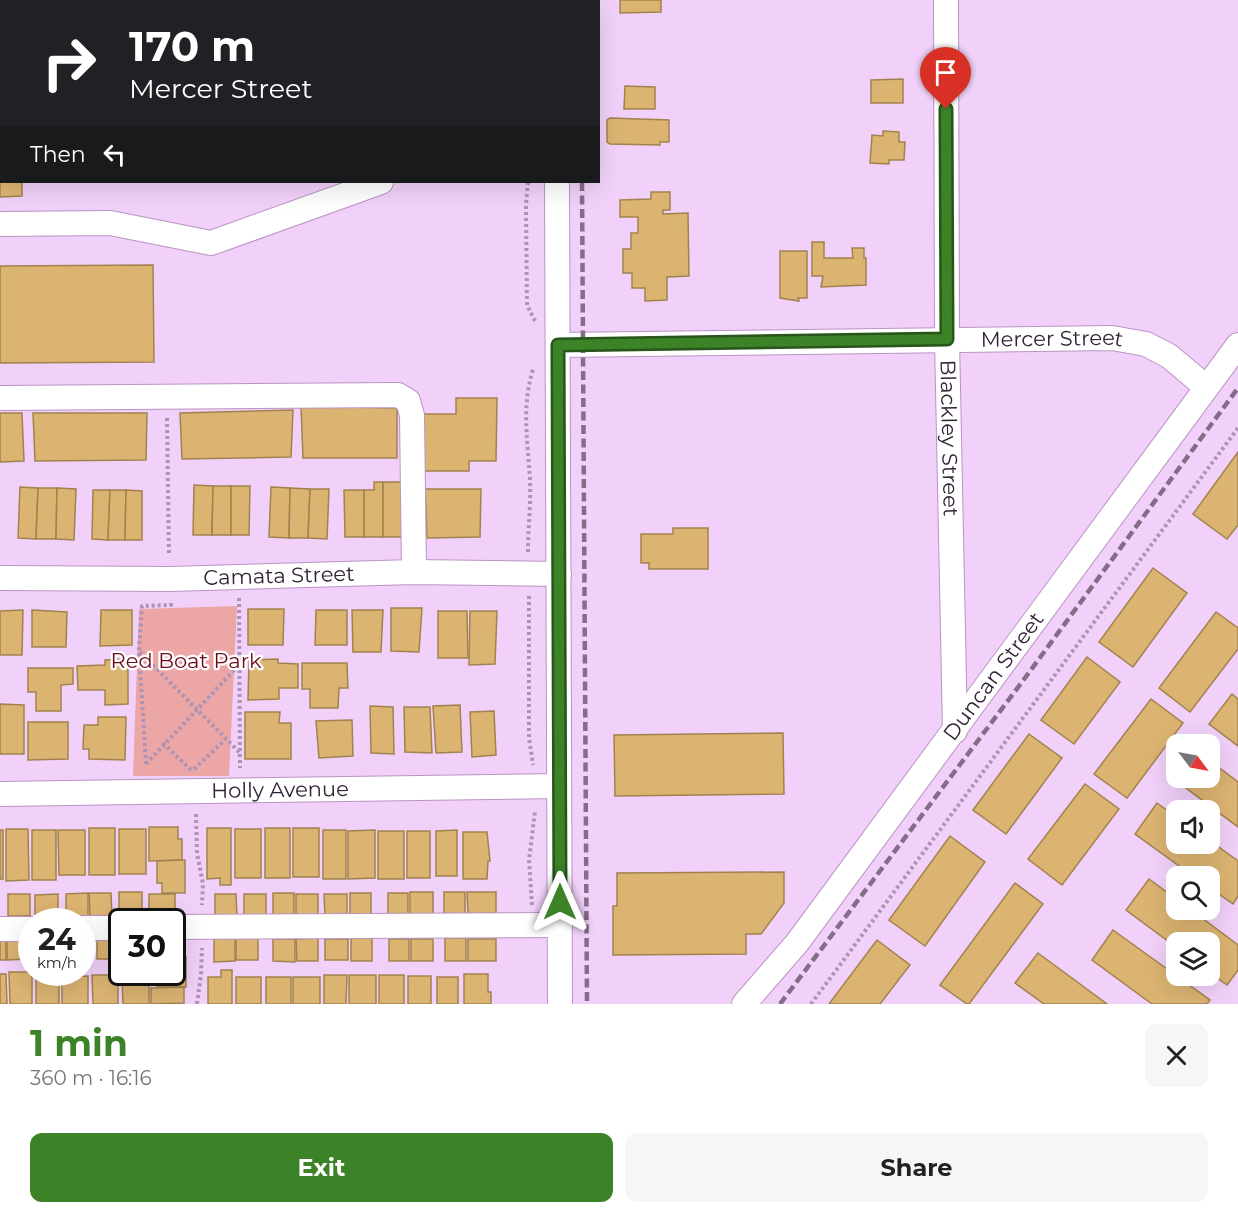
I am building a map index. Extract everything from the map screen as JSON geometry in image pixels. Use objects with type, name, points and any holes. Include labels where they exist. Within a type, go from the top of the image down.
[{"type":"street","name":"Blackley Street","points":[[946,0],[947,339],[955,731]]},
{"type":"street","points":[[0,224],[110,223],[211,243],[378,183]]},
{"type":"street","points":[[558,183],[560,1004]]},
{"type":"street","name":"Mercer Street","points":[[558,345],[1113,339],[1146,344],[1169,356],[1206,387]]},
{"type":"street","name":"Duncan Street","points":[[744,1004],[797,943],[1238,345]]},
{"type":"street","points":[[0,398],[398,395],[408,401],[412,415],[414,572]]},
{"type":"street","name":"Camata Street","points":[[0,578],[170,579],[414,572],[558,574]]},
{"type":"street","name":"Holly Avenue","points":[[0,794],[560,786]]},
{"type":"street","points":[[186,927],[560,925]]},
{"type":"street","points":[[0,929],[18,929]]},
{"type":"path","points":[[528,183],[527,305],[537,329]]},
{"type":"path","points":[[528,561],[530,481],[525,441],[525,406],[527,389],[535,363]]},
{"type":"path","points":[[167,397],[169,556]]},
{"type":"path","points":[[812,1004],[1238,429]]},
{"type":"path","points":[[529,594],[527,611],[529,737],[534,772]]},
{"type":"path","points":[[171,597],[171,605],[142,606],[140,652],[146,764],[163,743],[240,664]]},
{"type":"path","points":[[239,598],[240,770]]},
{"type":"path","points":[[140,652],[240,754]]},
{"type":"path","points":[[163,743],[192,773],[225,740]]},
{"type":"path","points":[[533,916],[529,860],[535,806]]},
{"type":"green space","name":"Red Boat Park","points":[[237,606],[229,776],[133,776],[139,609]]},
{"type":"building","points":[[620,0],[661,0],[661,12],[620,13]]},
{"type":"building","points":[[903,79],[903,103],[871,103],[871,80]]},
{"type":"building","points":[[625,86],[655,87],[655,109],[624,109]]},
{"type":"building","points":[[610,118],[669,120],[669,142],[660,142],[660,145],[610,144],[607,142],[607,120]]},
{"type":"building","points":[[883,131],[899,132],[899,142],[905,142],[904,160],[889,160],[889,164],[870,163],[872,135],[883,136]]},
{"type":"building","points":[[0,183],[22,183],[22,196],[0,197]]},
{"type":"building","points":[[651,192],[670,192],[670,210],[663,210],[663,214],[688,213],[689,276],[667,277],[667,300],[645,301],[645,288],[632,288],[632,273],[623,273],[623,249],[631,249],[631,233],[638,233],[638,217],[620,217],[620,200],[651,199]]},
{"type":"building","points":[[812,242],[824,242],[824,258],[853,258],[852,248],[864,248],[866,285],[821,287],[823,276],[812,276]]},
{"type":"building","points":[[780,251],[807,251],[807,298],[798,298],[799,301],[780,298]]},
{"type":"building","points":[[153,265],[154,362],[0,363],[0,266]]},
{"type":"building","points":[[456,398],[497,398],[496,461],[469,461],[469,471],[424,471],[424,414],[456,414]]},
{"type":"building","points":[[301,406],[397,408],[397,458],[303,458]]},
{"type":"building","points":[[293,410],[291,457],[182,459],[180,413]]},
{"type":"building","points":[[0,413],[22,413],[24,461],[0,462]]},
{"type":"building","points":[[33,413],[147,413],[146,460],[35,461]]},
{"type":"building","points":[[1238,452],[1238,525],[1227,539],[1193,514]]},
{"type":"building","points":[[374,482],[383,482],[383,537],[364,537],[364,490],[374,490]]},
{"type":"building","points":[[383,482],[402,482],[402,537],[383,537]]},
{"type":"building","points":[[194,485],[213,486],[212,535],[193,535]]},
{"type":"building","points":[[213,486],[231,486],[231,535],[212,535]]},
{"type":"building","points":[[231,486],[250,486],[249,535],[231,535]]},
{"type":"building","points":[[20,487],[38,488],[36,539],[18,538]]},
{"type":"building","points":[[271,487],[290,488],[289,538],[269,537]]},
{"type":"building","points":[[38,488],[57,488],[56,539],[36,539]]},
{"type":"building","points":[[57,488],[76,489],[74,540],[56,539]]},
{"type":"building","points":[[290,488],[310,489],[308,538],[289,538]]},
{"type":"building","points":[[310,489],[329,489],[327,539],[308,538]]},
{"type":"building","points":[[425,489],[481,489],[480,537],[427,538]]},
{"type":"building","points":[[93,490],[110,490],[108,540],[92,539]]},
{"type":"building","points":[[110,490],[126,490],[125,540],[108,540]]},
{"type":"building","points":[[126,490],[142,491],[142,540],[125,540]]},
{"type":"building","points":[[344,490],[364,490],[364,537],[345,537]]},
{"type":"building","points":[[673,528],[708,528],[708,569],[649,569],[649,563],[641,563],[641,534],[673,534]]},
{"type":"building","points":[[1153,568],[1187,593],[1133,667],[1099,642]]},
{"type":"building","points":[[391,608],[422,608],[419,652],[391,651]]},
{"type":"building","points":[[248,609],[284,609],[283,645],[248,645]]},
{"type":"building","points":[[23,610],[22,655],[0,655],[0,611]]},
{"type":"building","points":[[32,610],[67,612],[66,647],[32,647]]},
{"type":"building","points":[[101,610],[132,610],[132,645],[100,646]]},
{"type":"building","points":[[316,610],[347,610],[347,645],[315,645]]},
{"type":"building","points":[[352,610],[383,610],[381,652],[353,652]]},
{"type":"building","points":[[438,611],[467,611],[468,658],[438,658]]},
{"type":"building","points":[[470,611],[497,611],[495,664],[469,665]]},
{"type":"building","points":[[1216,612],[1238,628],[1238,649],[1190,712],[1159,688]]},
{"type":"building","points":[[1087,657],[1120,682],[1074,744],[1041,720]]},
{"type":"building","points":[[128,659],[128,704],[105,705],[105,690],[78,690],[77,666],[105,665],[105,660]]},
{"type":"building","points":[[278,659],[278,663],[298,664],[298,688],[279,688],[279,699],[248,700],[249,660]]},
{"type":"building","points":[[302,663],[347,663],[348,688],[339,688],[338,708],[310,708],[310,689],[302,689]]},
{"type":"building","points":[[28,668],[73,668],[73,684],[61,685],[61,711],[36,711],[36,692],[28,692]]},
{"type":"building","points":[[1232,694],[1238,699],[1238,746],[1209,724]]},
{"type":"building","points":[[1151,699],[1183,723],[1175,734],[1166,734],[1166,746],[1127,798],[1094,774]]},
{"type":"building","points":[[0,704],[24,705],[24,754],[0,754]]},
{"type":"building","points":[[460,705],[462,752],[436,753],[433,706]]},
{"type":"building","points":[[370,706],[393,707],[394,754],[371,753]]},
{"type":"building","points":[[404,707],[430,707],[432,753],[405,752]]},
{"type":"building","points":[[494,711],[496,755],[472,757],[470,712]]},
{"type":"building","points":[[245,712],[280,712],[279,723],[291,723],[291,759],[245,759]]},
{"type":"building","points":[[98,717],[126,717],[125,760],[89,759],[89,749],[83,749],[84,725],[98,725]]},
{"type":"building","points":[[352,720],[353,756],[319,758],[316,721]]},
{"type":"building","points":[[28,722],[68,722],[68,759],[28,760]]},
{"type":"building","points":[[783,733],[784,794],[615,796],[614,735]]},
{"type":"building","points":[[1029,734],[1062,758],[1006,834],[973,810]]},
{"type":"building","points":[[1220,768],[1238,782],[1238,827],[1220,814],[1220,800],[1202,800],[1186,788],[1220,788]]},
{"type":"building","points":[[1085,784],[1119,809],[1062,885],[1028,859]]},
{"type":"building","points":[[1157,803],[1166,810],[1166,854],[1220,854],[1220,848],[1238,861],[1238,896],[1233,904],[1220,895],[1220,866],[1179,866],[1135,834]]},
{"type":"building","points":[[149,827],[178,827],[178,839],[182,839],[182,860],[149,861]]},
{"type":"building","points":[[89,828],[115,828],[115,875],[89,875]]},
{"type":"building","points":[[207,828],[231,828],[231,885],[220,885],[220,878],[207,879]]},
{"type":"building","points":[[265,828],[290,828],[290,878],[265,878]]},
{"type":"building","points":[[293,828],[319,828],[319,877],[293,877]]},
{"type":"building","points":[[6,829],[28,829],[29,880],[6,881]]},
{"type":"building","points":[[119,829],[146,829],[146,874],[119,874]]},
{"type":"building","points":[[235,829],[261,829],[261,878],[235,878]]},
{"type":"building","points":[[0,830],[3,830],[3,879],[0,879]]},
{"type":"building","points":[[32,830],[56,830],[56,880],[32,880]]},
{"type":"building","points":[[58,830],[85,830],[85,875],[59,875]]},
{"type":"building","points":[[323,830],[346,830],[346,879],[323,879]]},
{"type":"building","points":[[375,830],[375,878],[348,879],[348,831]]},
{"type":"building","points":[[457,830],[457,876],[436,876],[436,831]]},
{"type":"building","points":[[378,831],[404,831],[404,879],[378,879]]},
{"type":"building","points":[[407,831],[430,831],[430,878],[407,878]]},
{"type":"building","points":[[463,832],[487,832],[490,861],[488,861],[487,879],[463,879]]},
{"type":"building","points":[[950,836],[985,862],[925,946],[889,920]]},
{"type":"building","points":[[185,860],[185,893],[162,893],[162,883],[157,883],[157,861]]},
{"type":"building","points":[[784,872],[784,903],[761,934],[746,934],[746,954],[613,955],[613,906],[617,906],[617,873]]},
{"type":"building","points":[[1149,879],[1166,892],[1166,920],[1205,920],[1238,945],[1238,970],[1227,985],[1220,980],[1220,932],[1166,932],[1166,940],[1126,910]]},
{"type":"building","points":[[1015,883],[1043,904],[967,1004],[940,985]]},
{"type":"building","points":[[119,892],[142,892],[142,908],[119,908]]},
{"type":"building","points":[[410,892],[433,892],[433,915],[410,915]]},
{"type":"building","points":[[444,892],[465,892],[465,915],[444,915]]},
{"type":"building","points":[[467,892],[496,892],[496,913],[468,914]]},
{"type":"building","points":[[88,893],[88,908],[66,908],[66,894]]},
{"type":"building","points":[[89,893],[111,893],[112,908],[108,908],[108,916],[96,916],[96,908],[90,908]]},
{"type":"building","points":[[273,893],[294,893],[294,916],[273,916]]},
{"type":"building","points":[[350,893],[371,893],[371,916],[350,917]]},
{"type":"building","points":[[388,893],[408,893],[408,915],[388,915]]},
{"type":"building","points":[[8,894],[30,894],[30,908],[18,908],[18,916],[8,916]]},
{"type":"building","points":[[58,894],[58,908],[35,908],[35,895]]},
{"type":"building","points":[[149,894],[175,894],[175,908],[149,908]]},
{"type":"building","points":[[215,894],[236,894],[237,917],[215,917]]},
{"type":"building","points":[[244,894],[266,894],[266,916],[244,917]]},
{"type":"building","points":[[296,894],[318,894],[318,916],[296,916]]},
{"type":"building","points":[[324,894],[347,894],[347,915],[325,916]]},
{"type":"building","points":[[1113,930],[1166,968],[1166,986],[1191,986],[1210,1000],[1207,1004],[1152,1004],[1092,960]]},
{"type":"building","points":[[97,936],[108,936],[108,959],[97,959]]},
{"type":"building","points":[[7,937],[18,937],[18,960],[7,960]]},
{"type":"building","points":[[372,937],[372,961],[351,961],[351,938]]},
{"type":"building","points":[[0,938],[6,938],[6,960],[0,960]]},
{"type":"building","points":[[214,938],[235,938],[235,961],[214,962]]},
{"type":"building","points":[[236,938],[258,938],[258,960],[236,960]]},
{"type":"building","points":[[318,938],[318,961],[297,961],[296,939]]},
{"type":"building","points":[[445,938],[466,938],[466,961],[445,961]]},
{"type":"building","points":[[273,939],[295,939],[295,962],[273,961]]},
{"type":"building","points":[[325,939],[348,939],[348,960],[325,960]]},
{"type":"building","points":[[389,939],[409,939],[409,961],[389,961]]},
{"type":"building","points":[[411,939],[433,939],[433,961],[411,961]]},
{"type":"building","points":[[468,939],[496,939],[496,961],[468,961]]},
{"type":"building","points":[[877,940],[910,965],[880,1004],[829,1004]]},
{"type":"building","points":[[1038,953],[1107,1004],[1044,1004],[1015,983]]},
{"type":"building","points":[[221,970],[232,970],[232,1004],[208,1004],[208,977],[221,977]]},
{"type":"building","points":[[9,972],[18,972],[18,986],[32,986],[32,1004],[10,1004]]},
{"type":"building","points":[[0,974],[6,974],[7,1004],[0,1004]]},
{"type":"building","points":[[464,974],[488,974],[491,1004],[464,1004]]},
{"type":"building","points":[[96,975],[108,975],[108,986],[118,986],[118,1004],[93,1004],[92,986],[96,986]]},
{"type":"building","points":[[324,975],[347,975],[346,1004],[324,1004]]},
{"type":"building","points":[[349,975],[376,975],[376,1004],[349,1004]]},
{"type":"building","points":[[379,975],[404,975],[404,1004],[379,1004]]},
{"type":"building","points":[[408,976],[431,976],[431,1004],[408,1004]]},
{"type":"building","points":[[236,977],[261,977],[261,1004],[236,1004]]},
{"type":"building","points":[[266,977],[291,977],[291,1004],[266,1004]]},
{"type":"building","points":[[293,977],[320,977],[320,1004],[293,1004]]},
{"type":"building","points":[[437,977],[458,977],[458,1004],[437,1004]]},
{"type":"building","points":[[36,986],[59,986],[59,1004],[36,1004]]},
{"type":"building","points":[[62,986],[88,986],[88,1004],[62,1004]]},
{"type":"building","points":[[122,986],[149,986],[149,1004],[123,1004]]},
{"type":"building","points":[[157,986],[186,986],[186,987]]},
{"type":"building","points":[[184,987],[184,1003],[151,1004],[151,988]]},
{"type":"railway","points":[[582,183],[587,1004]]},
{"type":"railway","points":[[780,1004],[1022,682],[1238,388]]},
{"type":"route","points":[[560,902],[558,345],[947,339],[946,109]]}]
